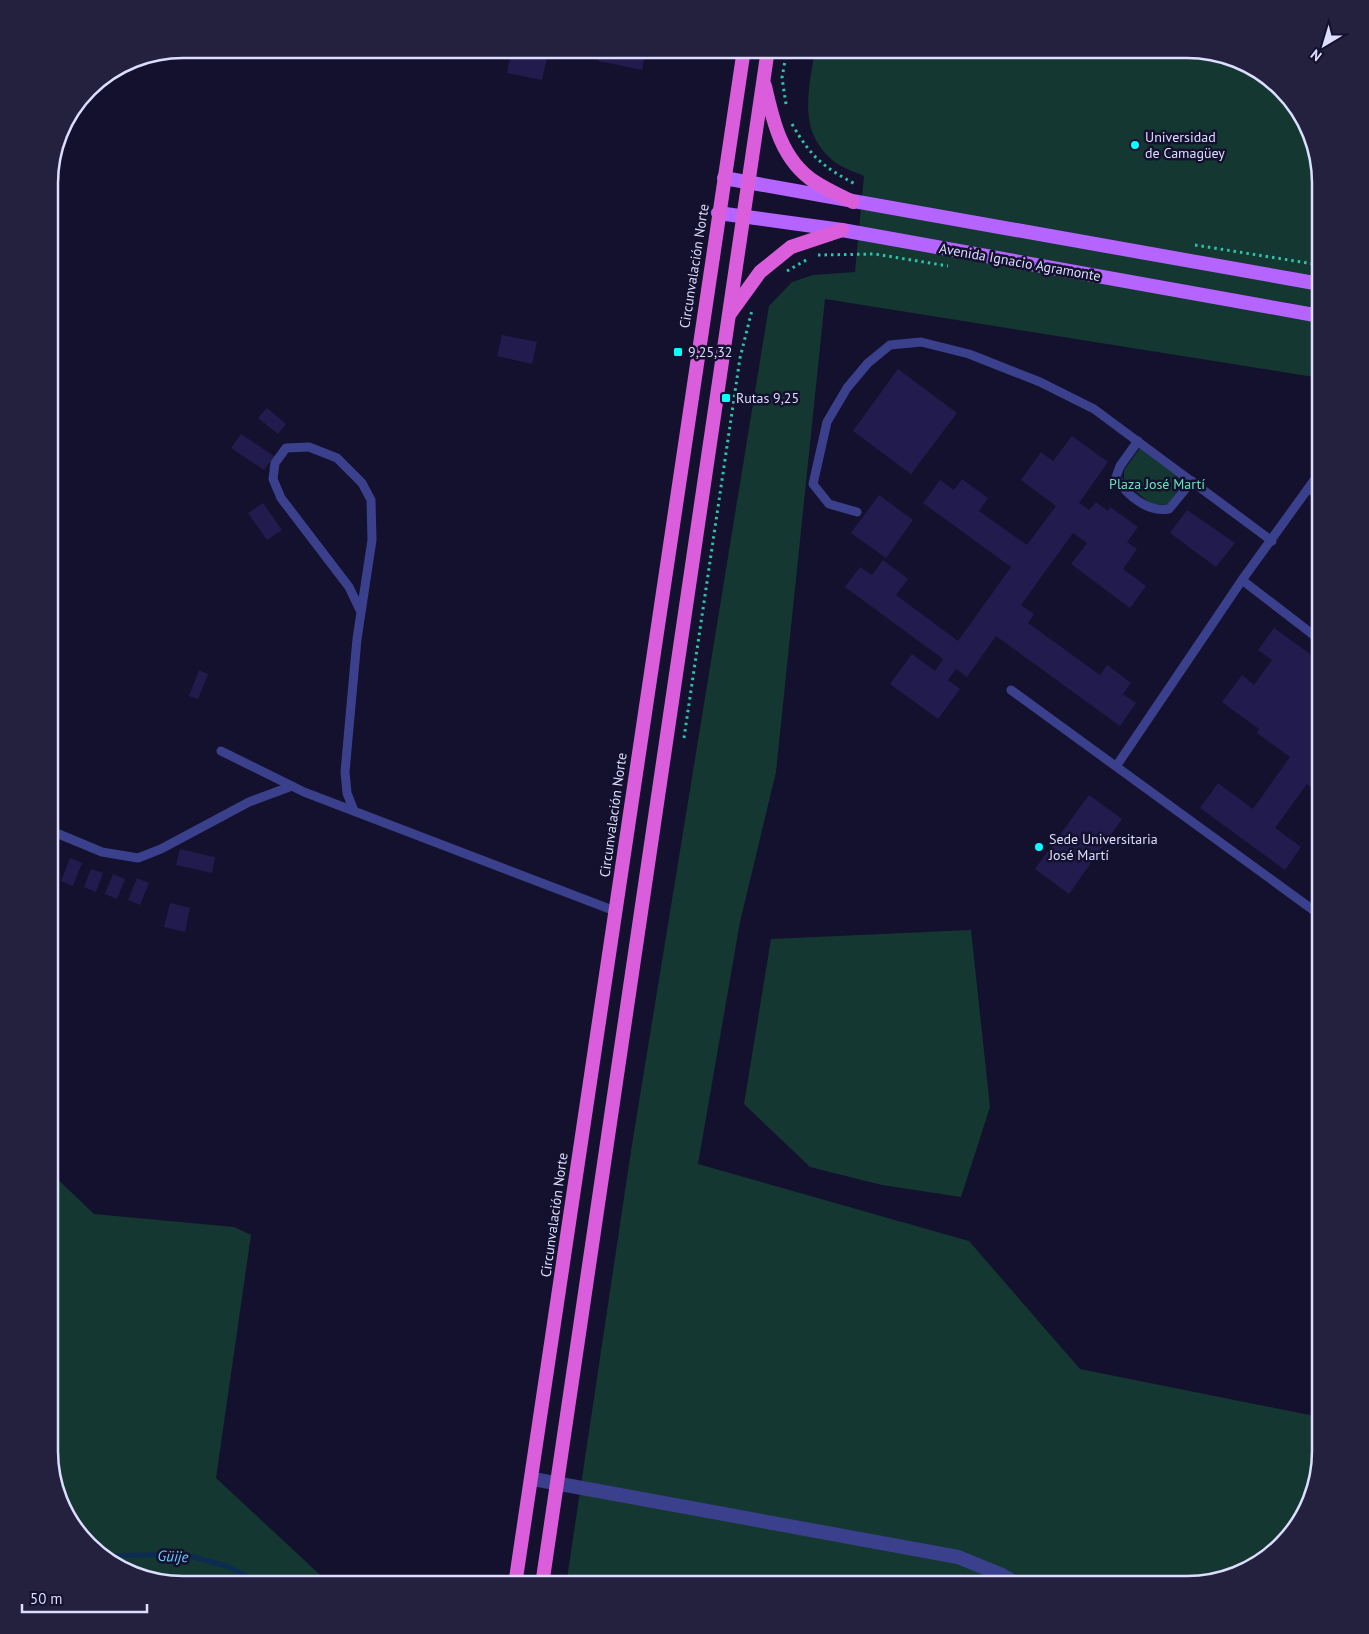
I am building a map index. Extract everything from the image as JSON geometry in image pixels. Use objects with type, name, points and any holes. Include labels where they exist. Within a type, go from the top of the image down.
[{"type":"highway","name":"Circunvalación Norte","points":[[516,1576],[743,58]]},
{"type":"highway","points":[[543,1576],[766,58]]},
{"type":"highway","points":[[763,77],[772,114],[784,150],[800,169],[815,182],[853,202]]},
{"type":"highway","points":[[727,318],[760,272],[791,247],[842,230]]},
{"type":"main road","points":[[724,178],[1312,283]]},
{"type":"main road","name":"Avenida Ignacio Agramonte","points":[[718,213],[842,230],[1312,315]]},
{"type":"street","points":[[532,1479],[558,1482],[958,1557],[1004,1576]]},
{"type":"lane","points":[[857,512],[830,504],[813,484],[818,452],[826,422],[847,388],[868,363],[890,345],[921,342],[969,354],[1040,382],[1094,409],[1272,541]]},
{"type":"lane","points":[[1138,441],[1120,466],[1116,478],[1121,486],[1148,508],[1159,511],[1169,509],[1192,480]]},
{"type":"lane","points":[[354,811],[348,793],[345,772],[361,612],[372,540],[371,500],[362,483],[337,458],[309,447],[286,448],[275,463],[273,479],[281,498],[349,587],[361,612]]},
{"type":"lane","points":[[1117,765],[1242,580],[1312,483]]},
{"type":"lane","points":[[1308,489],[1312,491]]},
{"type":"lane","points":[[1242,580],[1312,634]]},
{"type":"lane","points":[[1011,690],[1117,765],[1312,909]]},
{"type":"lane","points":[[221,751],[292,786],[615,910]]},
{"type":"lane","points":[[57,834],[102,852],[138,858],[161,849],[249,802],[292,786]]},
{"type":"path","points":[[785,58],[782,78],[787,107]]},
{"type":"path","points":[[788,117],[807,150],[829,170],[860,187]]},
{"type":"path","points":[[1185,243],[1312,264]]},
{"type":"path","points":[[780,275],[814,255],[875,254],[950,267]]},
{"type":"path","points":[[684,740],[740,358],[753,305]]},
{"type":"green space","points":[[814,58],[1194,58],[1211,60],[1242,70],[1275,94],[1295,120],[1307,150],[1312,183],[1312,377],[825,299],[776,772],[740,922],[698,1164],[969,1241],[1080,1369],[1312,1415],[1310,1467],[1307,1484],[1299,1507],[1275,1540],[1242,1564],[1226,1570],[1194,1576],[567,1576],[631,1151],[769,306],[792,282],[813,275],[855,272],[864,176],[836,163],[823,151],[815,138],[808,110]]},
{"type":"green space","name":"Plaza José Martí","points":[[1140,448],[1185,481],[1167,505],[1151,504],[1124,482],[1124,470]]},
{"type":"green space","points":[[971,930],[990,1107],[961,1197],[882,1185],[810,1167],[744,1104],[771,939]]},
{"type":"green space","points":[[57,1179],[94,1214],[234,1227],[251,1235],[216,1478],[321,1576],[175,1576],[158,1574],[127,1564],[107,1551],[94,1540],[74,1514],[64,1491],[57,1451]]},
{"type":"building","points":[[510,58],[547,58],[542,80],[507,73]]},
{"type":"building","points":[[599,58],[644,58],[642,70],[598,61]]},
{"type":"building","points":[[502,335],[537,342],[532,364],[497,356]]},
{"type":"building","points":[[898,369],[957,413],[911,474],[853,431]]},
{"type":"building","points":[[267,408],[286,424],[278,434],[258,418]]},
{"type":"building","points":[[241,434],[274,456],[264,470],[231,448]]},
{"type":"building","points":[[1072,436],[1108,462],[1079,503],[1089,510],[1096,502],[1108,511],[1110,507],[1138,527],[1127,542],[1137,549],[1123,569],[1146,586],[1130,608],[1071,564],[1087,543],[1073,533],[1021,605],[1034,614],[1028,623],[1100,675],[1107,665],[1131,683],[1123,694],[1136,703],[1120,726],[996,636],[967,677],[956,669],[948,680],[960,689],[938,719],[890,684],[912,654],[935,671],[943,659],[845,587],[860,567],[872,575],[883,560],[908,579],[896,595],[958,641],[1011,567],[923,503],[940,480],[954,490],[962,479],[988,498],[979,511],[1027,545],[1056,506],[1021,480],[1041,452],[1053,461]]},
{"type":"building","points":[[879,495],[913,520],[886,558],[851,533]]},
{"type":"building","points":[[263,503],[282,530],[267,540],[248,513]]},
{"type":"building","points":[[1187,510],[1235,543],[1216,567],[1170,533]]},
{"type":"building","points":[[1274,628],[1312,655],[1312,788],[1307,784],[1275,828],[1301,847],[1285,870],[1200,808],[1218,783],[1253,809],[1290,757],[1257,733],[1259,729],[1222,702],[1242,675],[1254,685],[1272,660],[1258,650]]},
{"type":"building","points":[[199,670],[208,674],[198,699],[189,696]]},
{"type":"building","points":[[1089,795],[1122,819],[1069,894],[1035,869]]},
{"type":"building","points":[[180,849],[215,857],[212,873],[176,865]]},
{"type":"building","points":[[70,858],[82,863],[73,886],[61,881]]},
{"type":"building","points":[[91,869],[103,873],[96,892],[84,887]]},
{"type":"building","points":[[113,874],[125,879],[117,899],[105,894]]},
{"type":"building","points":[[137,878],[149,883],[140,905],[128,900]]},
{"type":"building","points":[[170,903],[190,908],[185,932],[164,927]]},
{"type":"waterway","name":"Güije","points":[[114,1556],[183,1554],[226,1566],[247,1576]]},
{"type":"place","name":"Universidad de Camagüey","points":[[1135,145]]},
{"type":"place","name":"9,25,32","points":[[678,352]]},
{"type":"place","name":"Rutas 9,25","points":[[726,398]]},
{"type":"place","name":"Sede Universitaria José Martí","points":[[1039,847]]}]
